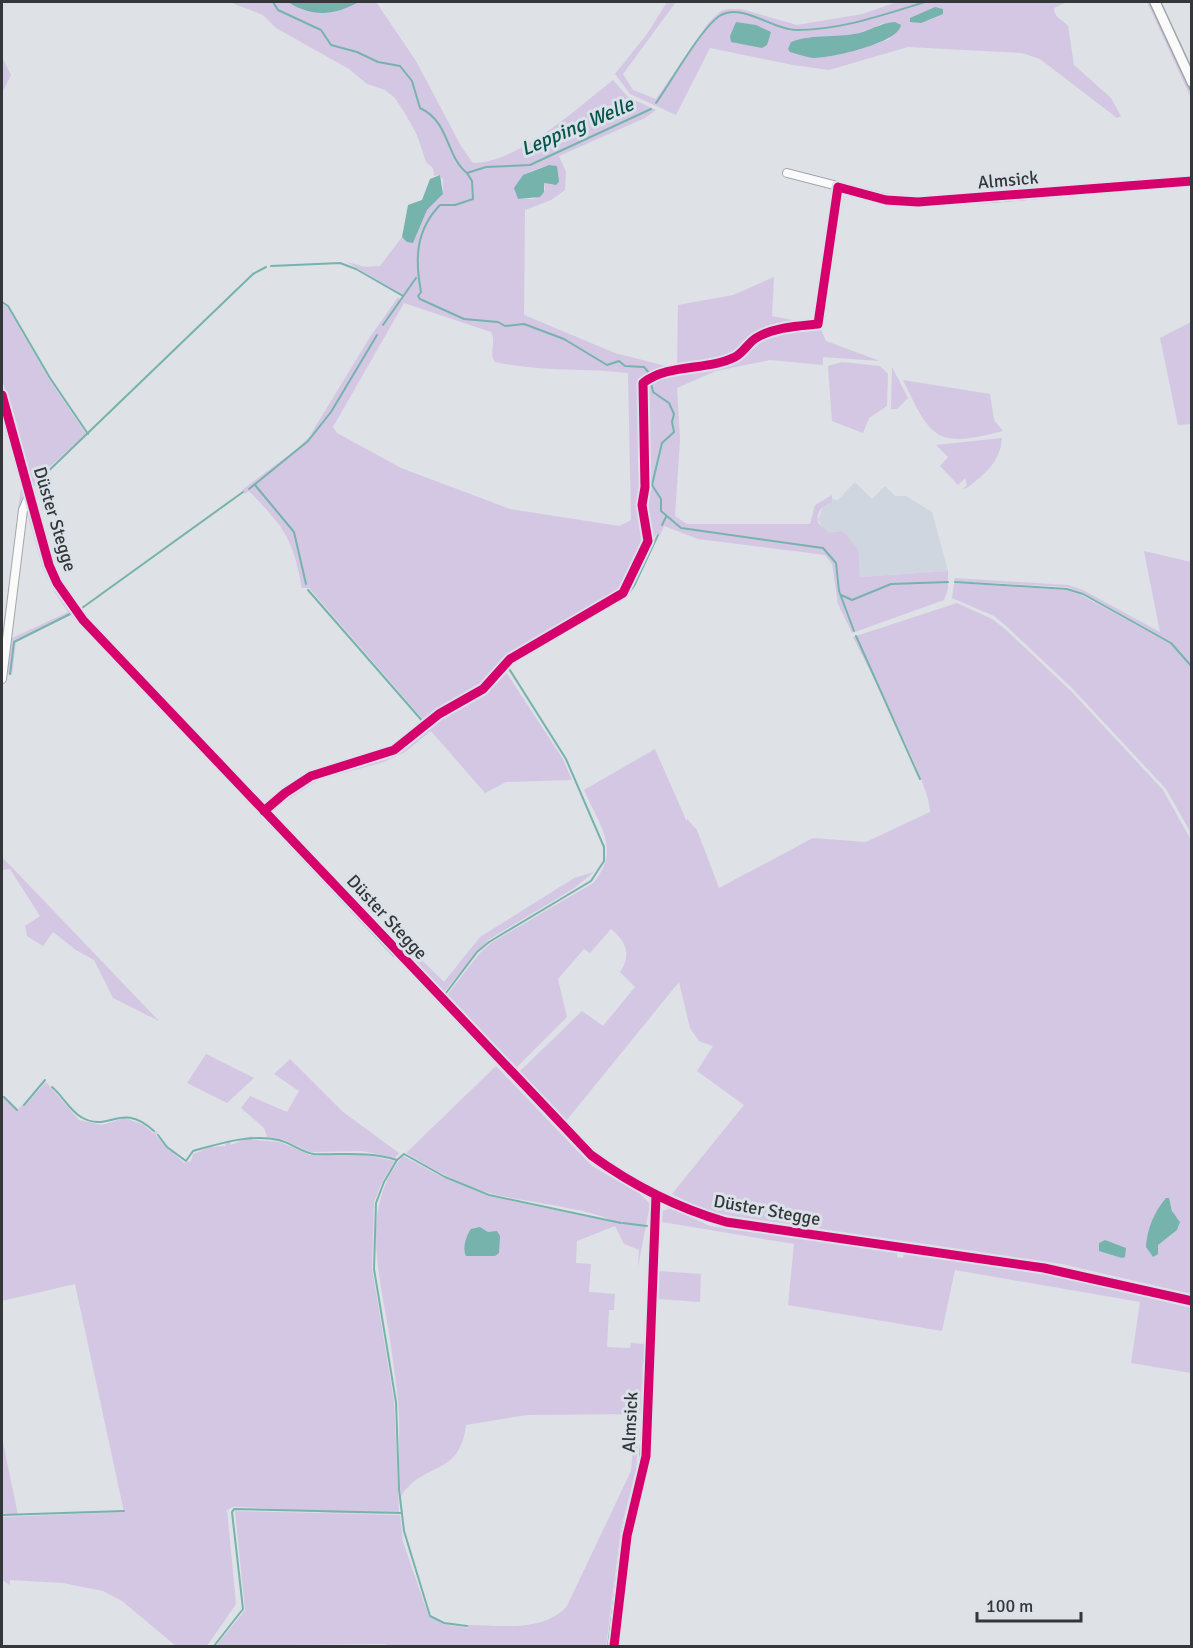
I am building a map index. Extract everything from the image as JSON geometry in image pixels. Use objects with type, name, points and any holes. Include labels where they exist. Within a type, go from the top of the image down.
[{"type":"street","points":[[1155,2],[1191,82]]},
{"type":"street","name":"Almsick","points":[[788,173],[900,202],[991,198],[1191,181]]},
{"type":"street","name":"Düster Stegge","points":[[2,395],[49,565],[67,599],[83,620],[567,1132],[607,1167],[656,1196],[700,1215],[726,1222],[1044,1268],[1191,1301]]},
{"type":"street","points":[[2,679],[23,510],[29,496]]},
{"type":"street","name":"Almsick","points":[[614,1647],[627,1536],[646,1456],[656,1196]]},
{"type":"shaded area","points":[[229,2],[376,2],[416,61],[461,146],[473,163],[510,154],[528,144],[547,132],[613,80],[628,97],[656,110],[645,118],[559,156],[566,172],[565,190],[551,200],[525,210],[524,315],[615,353],[677,369],[678,305],[733,295],[774,277],[772,316],[819,325],[826,341],[880,361],[823,357],[823,365],[770,360],[716,371],[677,388],[680,440],[675,516],[687,524],[810,524],[815,505],[832,495],[832,503],[822,508],[819,513],[818,523],[829,533],[842,531],[858,549],[860,577],[948,571],[948,589],[944,600],[852,633],[838,604],[832,564],[825,555],[698,539],[664,526],[660,535],[656,534],[627,592],[511,660],[504,669],[563,759],[572,780],[506,782],[485,793],[431,731],[405,752],[384,762],[318,780],[280,805],[274,804],[311,777],[395,751],[428,725],[309,588],[302,588],[295,556],[285,534],[249,491],[245,494],[242,490],[297,449],[309,437],[370,337],[398,297],[401,301],[404,296],[347,262],[365,267],[380,266],[402,237],[413,243],[427,210],[443,194],[443,179],[438,175],[434,176],[433,168],[426,162],[417,135],[395,98],[385,90],[367,84],[349,69],[276,28],[263,15]],"holes":[[[549,165],[553,185],[544,183],[545,190],[534,199],[518,199],[529,172]],[[404,303],[491,332],[493,336],[492,355],[495,362],[544,369],[628,373],[631,520],[619,526],[510,509],[401,468],[337,433],[333,427]]]},
{"type":"shaded area","points":[[288,2],[357,3],[322,13],[305,10]]},
{"type":"shaded area","points":[[667,2],[676,2],[623,74],[633,90],[656,99],[709,22],[721,11],[727,9],[741,9],[797,25],[862,14],[897,2],[1067,2],[1054,8],[1057,17],[1068,26],[1074,65],[1111,98],[1121,116],[1117,118],[1040,59],[1022,53],[908,47],[829,70],[710,48],[676,115],[630,94],[615,74],[647,34]],"holes":[[[883,23],[890,39],[866,47],[813,58]]]},
{"type":"shaded area","points":[[1147,2],[1153,2],[1191,88],[1191,98]]},
{"type":"shaded area","points":[[935,7],[943,9],[943,14],[921,23],[910,22],[910,18]]},
{"type":"shaded area","points":[[736,22],[756,25],[771,32],[767,45],[762,48],[731,42],[730,36]]},
{"type":"shaded area","points":[[895,22],[901,25],[897,32],[889,38],[848,52],[813,58],[790,52],[788,49],[791,42],[800,39],[854,34]]},
{"type":"shaded area","points":[[2,57],[11,75],[2,93]]},
{"type":"shaded area","points":[[549,165],[557,166],[559,182],[556,185],[544,183],[544,192],[540,197],[518,199],[514,188],[523,175]]},
{"type":"shaded area","points":[[440,175],[443,194],[427,210],[413,243],[407,242],[402,237],[408,205],[422,200],[430,179]]},
{"type":"shaded area","points":[[2,304],[7,307],[49,379],[86,434],[36,479],[39,484],[33,487],[2,379]]},
{"type":"shaded area","points":[[1191,322],[1191,424],[1178,425],[1160,338]]},
{"type":"shaded area","points":[[842,362],[880,366],[888,374],[887,406],[869,418],[863,433],[832,421],[828,366]]},
{"type":"shaded area","points":[[892,367],[908,398],[897,409],[891,409]]},
{"type":"shaded area","points":[[903,380],[990,394],[994,420],[1003,431],[964,439],[939,435],[922,416]]},
{"type":"shaded area","points":[[2,402],[25,488],[17,516],[21,488],[2,416]]},
{"type":"shaded area","points":[[1002,438],[995,460],[986,472],[967,488],[963,489],[967,485],[965,478],[958,485],[940,466],[948,457],[936,445]]},
{"type":"shaded area","points":[[855,482],[872,499],[885,486],[895,496],[906,496],[932,512],[948,571],[860,577],[842,531],[833,534],[826,532],[818,520],[823,506],[832,503],[832,499],[838,500]]},
{"type":"shaded area","points":[[27,512],[31,512],[52,577],[50,583],[43,569]]},
{"type":"shaded area","points":[[1144,551],[1191,562],[1191,665],[1171,642],[1081,592],[1067,587],[954,581],[955,578],[1068,585],[1083,590],[1160,632]]},
{"type":"shaded area","points":[[954,583],[1067,590],[1079,594],[1170,643],[1191,668],[1191,833],[1166,789],[1071,687],[994,616],[952,598]]},
{"type":"shaded area","points":[[53,590],[60,593],[81,621],[78,623],[71,615],[16,641],[12,675],[7,674],[12,638],[68,612]]},
{"type":"shaded area","points":[[957,603],[992,619],[1071,691],[1163,790],[1191,840],[1191,1294],[1062,1264],[726,1215],[702,1209],[672,1194],[744,1105],[697,1071],[713,1046],[699,1041],[690,1028],[679,982],[566,1121],[519,1072],[582,1011],[603,1026],[635,987],[620,972],[626,960],[626,949],[624,943],[611,929],[590,953],[584,949],[558,979],[567,1017],[516,1068],[447,995],[479,954],[491,943],[593,883],[602,871],[607,848],[601,826],[584,790],[655,749],[687,822],[687,819],[697,830],[719,888],[813,838],[866,842],[930,812],[928,798],[910,753],[853,637]],"holes":[[[1170,1203],[1174,1215],[1179,1219],[1179,1226],[1158,1245]]]},
{"type":"shaded area","points":[[2,857],[159,1021],[113,998],[94,960],[76,950],[53,932],[43,946],[27,936],[25,926],[40,916],[10,869],[2,870]]},
{"type":"shaded area","points":[[594,872],[573,889],[488,940],[444,992],[393,937],[396,934],[444,982],[480,937],[574,878]]},
{"type":"shaded area","points":[[206,1054],[254,1078],[227,1103],[187,1083]]},
{"type":"shaded area","points":[[290,1059],[343,1112],[399,1153],[395,1158],[362,1151],[310,1152],[282,1139],[267,1137],[264,1128],[241,1108],[250,1096],[287,1112],[299,1091],[274,1074]]},
{"type":"shaded area","points":[[496,1066],[592,1166],[639,1193],[650,1204],[638,1267],[639,1250],[624,1244],[615,1226],[577,1241],[576,1263],[591,1264],[589,1292],[615,1294],[614,1310],[609,1310],[607,1347],[630,1348],[631,1343],[644,1344],[640,1414],[527,1415],[466,1425],[462,1442],[449,1461],[420,1477],[401,1496],[398,1400],[377,1261],[376,1238],[377,1217],[382,1196],[390,1175],[403,1156],[444,1178],[488,1196],[613,1222],[592,1213],[482,1191],[406,1153]]},
{"type":"shaded area","points":[[46,1082],[79,1120],[102,1125],[125,1118],[144,1125],[153,1133],[158,1131],[156,1136],[184,1163],[191,1161],[193,1154],[211,1147],[226,1146],[225,1143],[230,1142],[231,1145],[252,1136],[253,1140],[280,1142],[310,1155],[361,1154],[395,1161],[383,1180],[374,1202],[372,1268],[394,1401],[399,1512],[337,1513],[233,1507],[227,1510],[236,1604],[207,1646],[176,1646],[122,1601],[103,1591],[63,1583],[10,1580],[10,1585],[2,1580],[2,1517],[124,1512],[75,1284],[2,1301],[2,1095],[17,1111],[23,1104],[25,1106]]},
{"type":"shaded area","points":[[1166,1198],[1169,1198],[1172,1211],[1180,1222],[1177,1230],[1158,1245],[1158,1254],[1153,1257],[1146,1247],[1148,1234],[1155,1215]]},
{"type":"shaded area","points":[[671,1208],[710,1226],[898,1252],[897,1257],[903,1258],[904,1253],[1048,1274],[1191,1308],[1191,1373],[1131,1363],[1140,1302],[955,1270],[942,1331],[788,1305],[794,1244],[662,1222],[663,1211]]},
{"type":"shaded area","points":[[480,1227],[488,1232],[497,1231],[500,1236],[499,1253],[495,1256],[466,1256],[465,1246],[468,1235],[471,1229]]},
{"type":"shaded area","points":[[1105,1240],[1126,1248],[1125,1257],[1099,1251],[1099,1243]]},
{"type":"shaded area","points":[[659,1271],[701,1274],[700,1302],[658,1299]]},
{"type":"shaded area","points":[[639,1429],[636,1470],[621,1529],[606,1646],[387,1646],[386,1644],[216,1646],[245,1610],[235,1511],[400,1515],[403,1542],[429,1617],[443,1624],[468,1628],[468,1625],[534,1624],[557,1615],[567,1606],[631,1471],[634,1438]]},
{"type":"shaded area","points":[[2,1438],[18,1515],[2,1513]]},
{"type":"waterway","name":"Lepping Welle","points":[[273,2],[278,10],[321,30],[331,45],[357,52],[378,62],[400,66],[412,81],[420,108],[437,122],[460,166],[467,173],[486,167],[530,165],[651,109]]},
{"type":"waterway","name":"Lepping Welle","points":[[656,103],[696,42],[721,15],[739,12],[787,29],[813,29],[862,21],[925,2]]},
{"type":"waterway","points":[[1159,22],[1192,93]]},
{"type":"waterway","points":[[467,173],[472,181],[473,199],[455,205],[440,205],[421,236],[418,257],[421,292],[418,296],[420,299],[464,319],[498,322],[505,326],[524,324],[564,339],[607,365],[619,361],[625,366],[644,367],[649,373],[653,392],[669,403],[674,414],[672,422],[674,432],[662,443],[652,485],[661,499],[661,511],[681,528],[823,548],[836,563],[839,591],[854,631]]},
{"type":"waterway","points":[[271,266],[340,263],[356,269],[403,296]]},
{"type":"waterway","points":[[38,481],[253,274],[266,267]]},
{"type":"waterway","points":[[383,325],[416,278]]},
{"type":"waterway","points":[[2,302],[8,306],[50,378],[88,434]]},
{"type":"waterway","points":[[249,489],[308,441],[331,412],[377,335]]},
{"type":"waterway","points":[[652,383],[670,376],[672,372]]},
{"type":"waterway","points":[[255,485],[294,532],[306,584]]},
{"type":"waterway","points":[[82,608],[243,492]]},
{"type":"waterway","points":[[662,525],[666,517]]},
{"type":"waterway","points":[[446,993],[477,952],[489,942],[591,881],[604,861],[604,847],[566,759],[508,667],[512,662],[626,597],[634,586],[658,535]]},
{"type":"waterway","points":[[841,595],[852,600],[891,584],[948,582]]},
{"type":"waterway","points":[[955,582],[1067,589],[1083,594],[1171,643],[1192,667]]},
{"type":"waterway","points":[[308,590],[425,724]]},
{"type":"waterway","points":[[10,674],[14,642],[70,614]]},
{"type":"waterway","points":[[80,622],[394,956]]},
{"type":"waterway","points":[[856,636],[920,779]]},
{"type":"waterway","points":[[24,1105],[45,1080]]},
{"type":"waterway","points":[[52,1087],[81,1117],[100,1122],[124,1117],[132,1118],[154,1131]]},
{"type":"waterway","points":[[4,1097],[17,1110]]},
{"type":"waterway","points":[[158,1135],[167,1147],[186,1161],[193,1151],[236,1140],[257,1138],[279,1140],[314,1154],[366,1154],[397,1160],[404,1154],[445,1177],[489,1195],[621,1223]]},
{"type":"waterway","points":[[397,1160],[384,1182],[376,1203],[374,1269],[396,1402],[399,1489],[404,1531],[430,1616],[444,1623],[467,1626]]},
{"type":"waterway","points":[[623,1223],[647,1226]]},
{"type":"waterway","points":[[646,1331],[650,1250]]},
{"type":"waterway","points":[[642,1424],[645,1343]]},
{"type":"waterway","points":[[608,1646],[623,1529],[639,1470],[642,1430]]},
{"type":"waterway","points":[[214,1646],[243,1609],[232,1512],[234,1509],[401,1513]]},
{"type":"waterway","points":[[2,1515],[124,1511]]},
{"type":"cycle path","points":[[264,811],[285,793],[311,776],[394,750],[439,714],[483,689],[510,659],[623,593],[648,541],[642,505],[645,487],[643,383],[664,372],[712,364],[735,357],[756,338],[770,331],[818,324],[838,187],[886,200],[918,202],[1192,181]]},
{"type":"cycle path","points":[[2,395],[49,565],[57,583],[83,620],[591,1155],[622,1176],[656,1194],[690,1210],[726,1222],[1044,1268],[1192,1301]]},
{"type":"cycle path","points":[[614,1646],[627,1536],[646,1456],[656,1196]]}]
